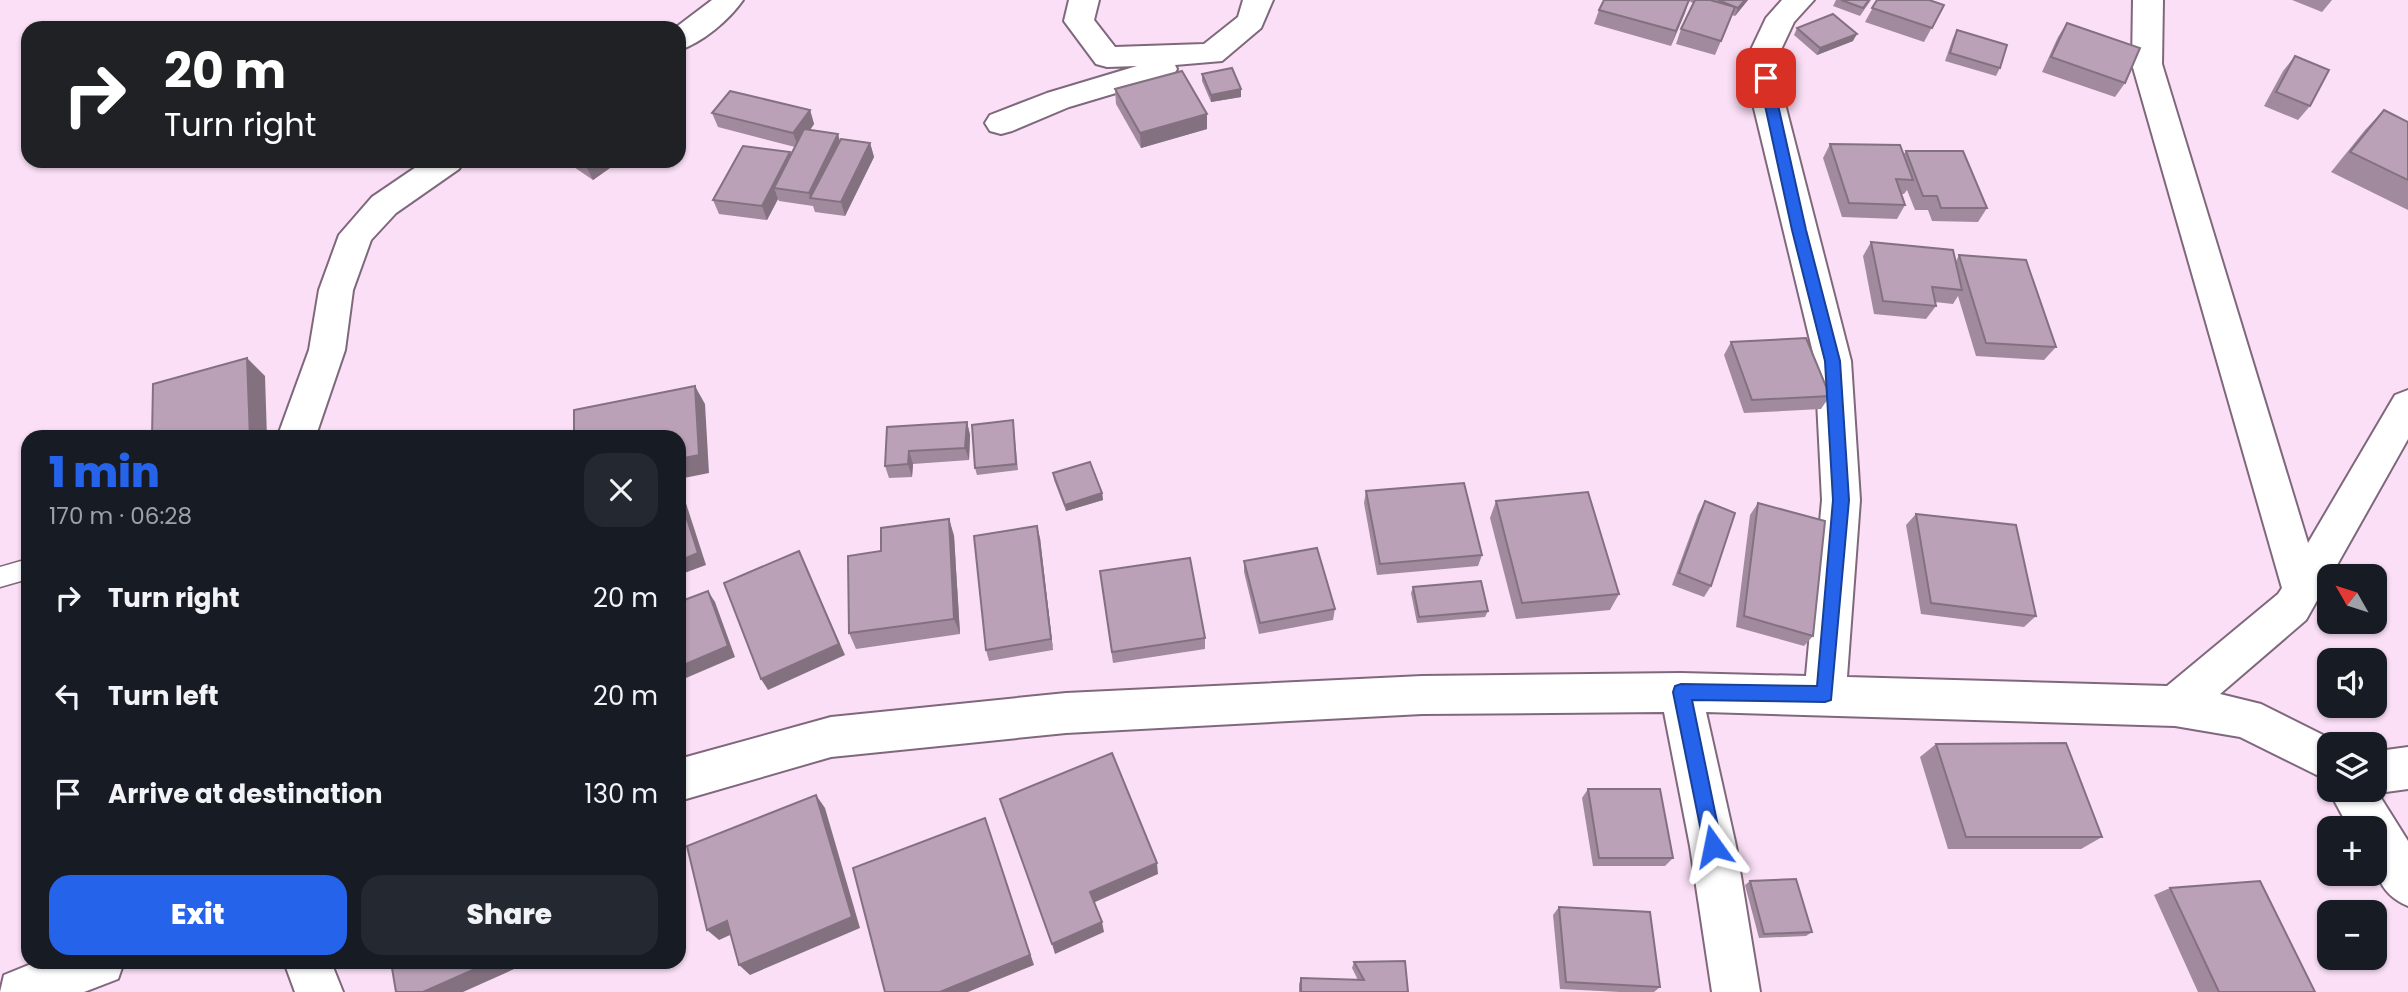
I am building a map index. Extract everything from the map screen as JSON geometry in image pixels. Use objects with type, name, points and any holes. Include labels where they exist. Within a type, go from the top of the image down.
[{"type":"street","points":[[686,34],[728,0]]},
{"type":"street","points":[[1084,0],[1079,21],[1107,57],[1211,54]]},
{"type":"street","points":[[1001,123],[1058,100],[1211,54],[1251,21],[1258,0]]},
{"type":"street","points":[[1798,0],[1781,18],[1763,56],[1768,100],[1833,361],[1841,500],[1825,694]]},
{"type":"street","points":[[2148,0],[2147,64],[2302,589]]},
{"type":"street","points":[[299,430],[327,350],[336,290],[356,235],[384,205],[439,168]]},
{"type":"street","points":[[2175,706],[2292,607],[2408,405]]},
{"type":"street","points":[[1681,692],[1713,846],[1736,992]]},
{"type":"street","points":[[686,778],[831,737],[1066,713],[1422,695],[1681,692],[1825,694],[2175,706],[2246,718],[2317,754]]},
{"type":"street","points":[[2387,771],[2408,768]]},
{"type":"street","points":[[2387,849],[2408,883]]},
{"type":"street","points":[[21,992],[82,969]]},
{"type":"street","points":[[310,969],[319,992]]},
{"type":"lane","points":[[0,577],[21,571]]},
{"type":"building","points":[[1604,0],[1689,0],[1676,31],[1599,10]]},
{"type":"building","points":[[1695,0],[1710,0],[1735,7],[1721,41],[1681,29]]},
{"type":"building","points":[[1718,0],[1745,0],[1738,8]]},
{"type":"building","points":[[1841,0],[1869,0],[1863,8]]},
{"type":"building","points":[[1877,0],[1929,0],[1944,5],[1932,28],[1872,8]]},
{"type":"building","points":[[1833,14],[1857,34],[1820,48],[1797,28]]},
{"type":"building","points":[[2067,23],[2140,48],[2125,83],[2051,57]]},
{"type":"building","points":[[1957,30],[2007,45],[2000,68],[1950,53]]},
{"type":"building","points":[[2295,56],[2329,70],[2310,106],[2276,92]]},
{"type":"building","points":[[1232,68],[1241,89],[1211,95],[1202,74]]},
{"type":"building","points":[[1182,71],[1207,114],[1140,133],[1115,89]]},
{"type":"building","points":[[730,91],[810,110],[793,133],[712,113]]},
{"type":"building","points":[[2384,110],[2408,122],[2408,180],[2350,152]]},
{"type":"building","points":[[804,129],[838,134],[809,193],[774,188]]},
{"type":"building","points":[[841,139],[870,143],[841,202],[810,198]]},
{"type":"building","points":[[1830,144],[1900,145],[1913,180],[1896,179],[1905,205],[1849,203]]},
{"type":"building","points":[[743,146],[790,152],[762,206],[713,200]]},
{"type":"building","points":[[1906,151],[1963,151],[1987,208],[1941,208],[1937,196],[1923,196]]},
{"type":"building","points":[[1871,242],[1953,250],[1962,290],[1932,287],[1936,306],[1883,301]]},
{"type":"building","points":[[1959,255],[2026,260],[2056,347],[1986,343]]},
{"type":"building","points":[[1806,338],[1830,396],[1752,400],[1731,342]]},
{"type":"building","points":[[247,358],[250,430],[152,430],[153,384]]},
{"type":"building","points":[[695,386],[699,455],[686,458],[686,430],[574,430],[574,410]]},
{"type":"building","points":[[1013,420],[1016,464],[975,468],[972,425]]},
{"type":"building","points":[[967,422],[965,448],[909,451],[908,464],[885,466],[887,427]]},
{"type":"building","points":[[1090,462],[1102,493],[1065,505],[1053,473]]},
{"type":"building","points":[[1464,483],[1482,555],[1380,564],[1366,491]]},
{"type":"building","points":[[1588,492],[1619,594],[1522,603],[1496,501]]},
{"type":"building","points":[[1705,501],[1735,513],[1711,586],[1679,573]]},
{"type":"building","points":[[1758,503],[1825,521],[1813,636],[1744,616]]},
{"type":"building","points":[[1916,514],[2016,525],[2036,616],[1931,603]]},
{"type":"building","points":[[686,516],[698,553],[686,558]]},
{"type":"building","points":[[949,519],[954,619],[849,633],[848,556],[881,551],[881,528]]},
{"type":"building","points":[[1037,526],[1051,639],[986,650],[974,536]]},
{"type":"building","points":[[1317,548],[1335,609],[1260,623],[1244,561]]},
{"type":"building","points":[[799,551],[839,644],[761,679],[724,583]]},
{"type":"building","points":[[1190,558],[1205,638],[1112,652],[1100,571]]},
{"type":"building","points":[[1481,581],[1488,611],[1419,617],[1413,587]]},
{"type":"building","points":[[708,591],[728,646],[686,664],[686,599]]},
{"type":"building","points":[[2066,743],[2102,837],[1966,837],[1936,744]]},
{"type":"building","points":[[1112,753],[1157,863],[1090,892],[1102,922],[1052,944],[1000,799]]},
{"type":"building","points":[[1588,789],[1660,789],[1673,858],[1599,858]]},
{"type":"building","points":[[816,795],[852,917],[739,965],[727,921],[707,930],[687,846]]},
{"type":"building","points":[[985,818],[1030,955],[940,992],[885,992],[853,868]]},
{"type":"building","points":[[1796,879],[1812,932],[1764,934],[1750,881]]},
{"type":"building","points":[[2260,881],[2315,992],[2219,992],[2170,888]]},
{"type":"building","points":[[1559,907],[1650,912],[1660,987],[1566,982]]},
{"type":"building","points":[[1405,961],[1408,992],[1301,992],[1301,978],[1364,980],[1354,962]]},
{"type":"building","points":[[392,969],[475,969],[423,992],[396,992]]},
{"type":"route","points":[[1713,846],[1681,692],[1825,694],[1841,500],[1833,361],[1768,100],[1766,78]]}]
